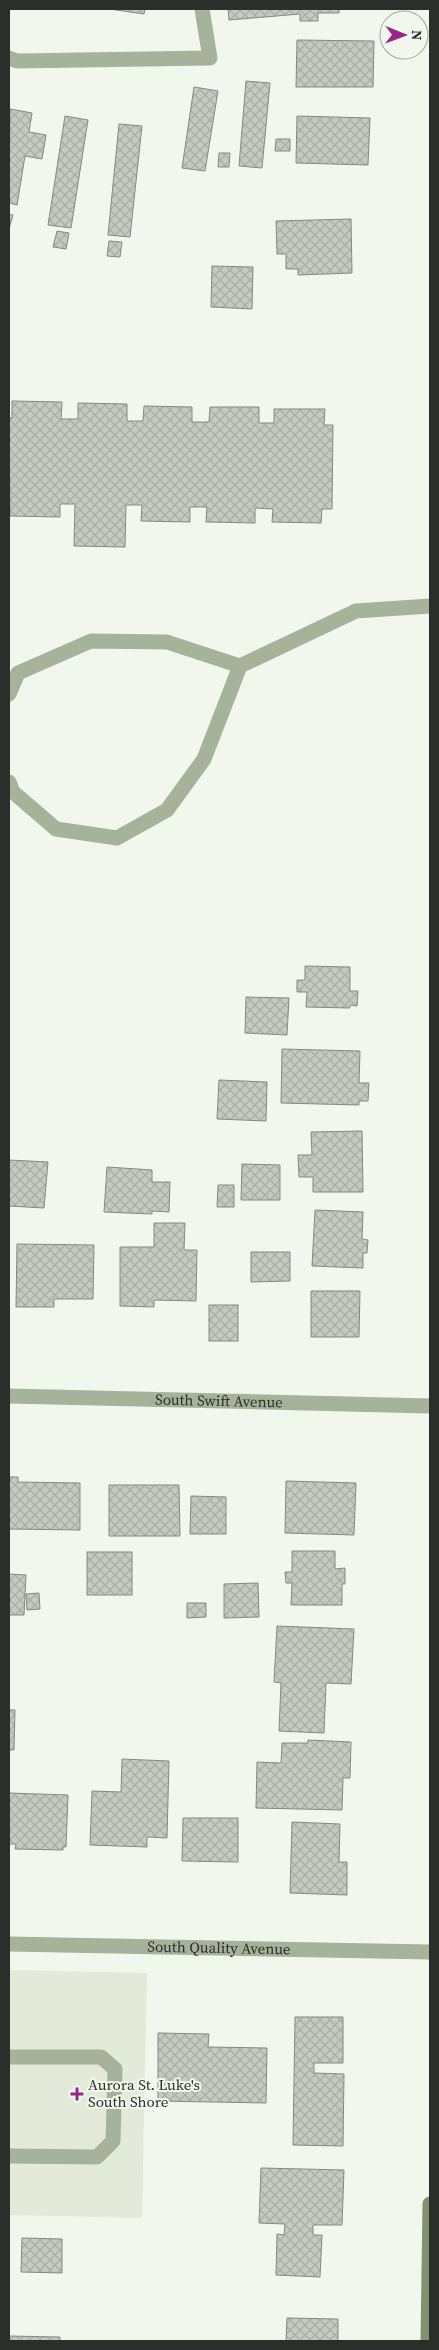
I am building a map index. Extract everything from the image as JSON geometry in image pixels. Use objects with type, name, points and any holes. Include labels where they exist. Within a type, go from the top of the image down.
[{"type":"street","points":[[9,58],[17,61],[210,58],[202,9]]},
{"type":"street","points":[[9,782],[13,792],[56,828],[117,838],[167,810],[204,759],[240,666],[356,611],[430,606]]},
{"type":"street","points":[[9,694],[18,673],[91,641],[167,642],[240,666]]},
{"type":"street","name":"South Swift Avenue","points":[[9,1396],[430,1406]]},
{"type":"street","name":"South Quality Avenue","points":[[9,1944],[430,1952]]},
{"type":"street","points":[[9,2057],[101,2057],[115,2069],[113,2141],[97,2157],[9,2156]]},
{"type":"street","points":[[428,2341],[430,2204]]},
{"type":"shaded area","name":"Aurora St. Luke's South Shore","points":[[9,1970],[147,1973],[142,2218],[9,2215]]},
{"type":"building","points":[[109,9],[145,9],[144,14]]},
{"type":"building","points":[[228,9],[339,9],[339,13],[318,13],[318,21],[300,21],[300,14],[229,20]]},
{"type":"building","points":[[297,40],[374,41],[373,87],[296,87]]},
{"type":"building","points":[[246,81],[270,83],[262,168],[239,166]]},
{"type":"building","points":[[194,87],[218,91],[205,171],[182,168]]},
{"type":"building","points":[[10,109],[32,113],[29,132],[46,135],[42,159],[25,156],[17,205],[9,203]]},
{"type":"building","points":[[65,116],[88,120],[71,228],[48,225]]},
{"type":"building","points":[[297,116],[370,118],[368,165],[296,163]]},
{"type":"building","points":[[119,124],[142,126],[130,237],[108,235]]},
{"type":"building","points":[[276,139],[290,139],[290,151],[275,151]]},
{"type":"building","points":[[219,153],[230,153],[229,167],[218,167]]},
{"type":"building","points":[[9,214],[13,215],[9,229]]},
{"type":"building","points":[[351,219],[352,273],[298,275],[298,269],[286,269],[286,254],[277,254],[276,221]]},
{"type":"building","points":[[57,231],[69,233],[66,249],[53,247]]},
{"type":"building","points":[[109,241],[122,242],[120,257],[107,256]]},
{"type":"building","points":[[212,266],[253,267],[252,309],[211,307]]},
{"type":"building","points":[[12,401],[62,402],[61,419],[78,419],[78,403],[127,404],[127,421],[143,421],[144,406],[192,407],[192,422],[209,422],[210,407],[259,407],[259,423],[274,423],[274,409],[325,409],[324,425],[333,425],[332,509],[322,509],[321,523],[272,522],[273,509],[255,508],[255,523],[206,522],[207,507],[190,507],[190,522],[141,521],[142,505],[126,505],[125,547],[74,546],[75,504],[60,504],[60,517],[10,516],[9,418],[12,418]]},
{"type":"building","points":[[305,966],[350,967],[350,991],[358,991],[357,1006],[350,1005],[350,1008],[306,1007],[307,992],[297,992],[297,980],[305,980]]},
{"type":"building","points":[[246,997],[289,998],[287,1035],[245,1033]]},
{"type":"building","points":[[282,1049],[360,1051],[359,1083],[369,1083],[368,1101],[359,1101],[359,1105],[281,1103]]},
{"type":"building","points":[[219,1080],[267,1082],[266,1121],[217,1119]]},
{"type":"building","points":[[362,1131],[363,1192],[313,1192],[313,1177],[299,1177],[298,1155],[312,1155],[311,1132]]},
{"type":"building","points":[[9,1160],[48,1162],[44,1208],[9,1206]]},
{"type":"building","points":[[242,1164],[280,1165],[280,1200],[241,1200]]},
{"type":"building","points":[[107,1167],[152,1170],[152,1182],[170,1182],[169,1212],[152,1211],[152,1214],[104,1212]]},
{"type":"building","points":[[218,1185],[234,1185],[234,1207],[217,1207]]},
{"type":"building","points":[[315,1210],[363,1212],[362,1239],[368,1240],[367,1253],[363,1253],[363,1268],[312,1266]]},
{"type":"building","points":[[154,1223],[185,1223],[184,1250],[197,1250],[196,1301],[154,1300],[154,1307],[120,1306],[120,1247],[154,1247]]},
{"type":"building","points":[[17,1244],[94,1245],[93,1299],[54,1299],[54,1307],[16,1307]]},
{"type":"building","points":[[251,1252],[290,1252],[290,1281],[251,1282]]},
{"type":"building","points":[[311,1291],[360,1291],[359,1337],[311,1337]]},
{"type":"building","points":[[209,1305],[238,1305],[238,1341],[209,1341]]},
{"type":"building","points":[[9,1477],[18,1477],[18,1482],[80,1483],[80,1530],[9,1529]]},
{"type":"building","points":[[286,1481],[356,1483],[354,1535],[285,1533]]},
{"type":"building","points":[[109,1485],[179,1485],[180,1536],[109,1536]]},
{"type":"building","points":[[191,1496],[226,1497],[226,1534],[190,1534]]},
{"type":"building","points":[[292,1551],[335,1551],[335,1569],[345,1568],[345,1584],[342,1584],[342,1605],[291,1605],[292,1583],[286,1583],[285,1572],[292,1572]]},
{"type":"building","points":[[87,1552],[132,1552],[132,1595],[87,1595]]},
{"type":"building","points":[[9,1574],[26,1575],[24,1615],[9,1615]]},
{"type":"building","points":[[258,1583],[259,1617],[224,1618],[224,1584]]},
{"type":"building","points":[[39,1593],[40,1609],[27,1610],[26,1594]]},
{"type":"building","points":[[187,1603],[206,1603],[206,1617],[187,1618]]},
{"type":"building","points":[[277,1626],[354,1629],[351,1684],[326,1683],[324,1733],[279,1731],[281,1683],[274,1682]]},
{"type":"building","points":[[9,1710],[15,1710],[14,1750],[9,1750]]},
{"type":"building","points":[[308,1740],[351,1742],[350,1778],[343,1778],[342,1810],[256,1808],[257,1762],[281,1763],[282,1743],[308,1743]]},
{"type":"building","points":[[122,1759],[169,1761],[167,1838],[147,1837],[147,1847],[90,1845],[92,1791],[121,1792]]},
{"type":"building","points":[[9,1793],[68,1795],[66,1847],[63,1847],[63,1850],[15,1849],[16,1844],[9,1844]]},
{"type":"building","points":[[183,1818],[238,1818],[238,1862],[182,1861]]},
{"type":"building","points":[[292,1822],[340,1824],[339,1862],[347,1862],[347,1895],[290,1893]]},
{"type":"building","points":[[295,2017],[343,2017],[343,2063],[314,2063],[314,2073],[344,2074],[343,2146],[293,2145]]},
{"type":"building","points":[[158,2033],[209,2034],[208,2047],[267,2048],[266,2103],[158,2101]]},
{"type":"building","points":[[261,2168],[344,2170],[342,2225],[313,2225],[313,2235],[322,2235],[320,2277],[276,2275],[277,2234],[284,2235],[285,2224],[259,2223]]},
{"type":"building","points":[[22,2238],[62,2239],[62,2273],[21,2272]]},
{"type":"building","points":[[287,2318],[338,2319],[338,2341],[286,2341]]},
{"type":"building","points":[[9,2336],[60,2337],[60,2341],[9,2341]]},
{"type":"place","name":"Aurora St. Luke's South Shore","points":[[77,2094]]}]
